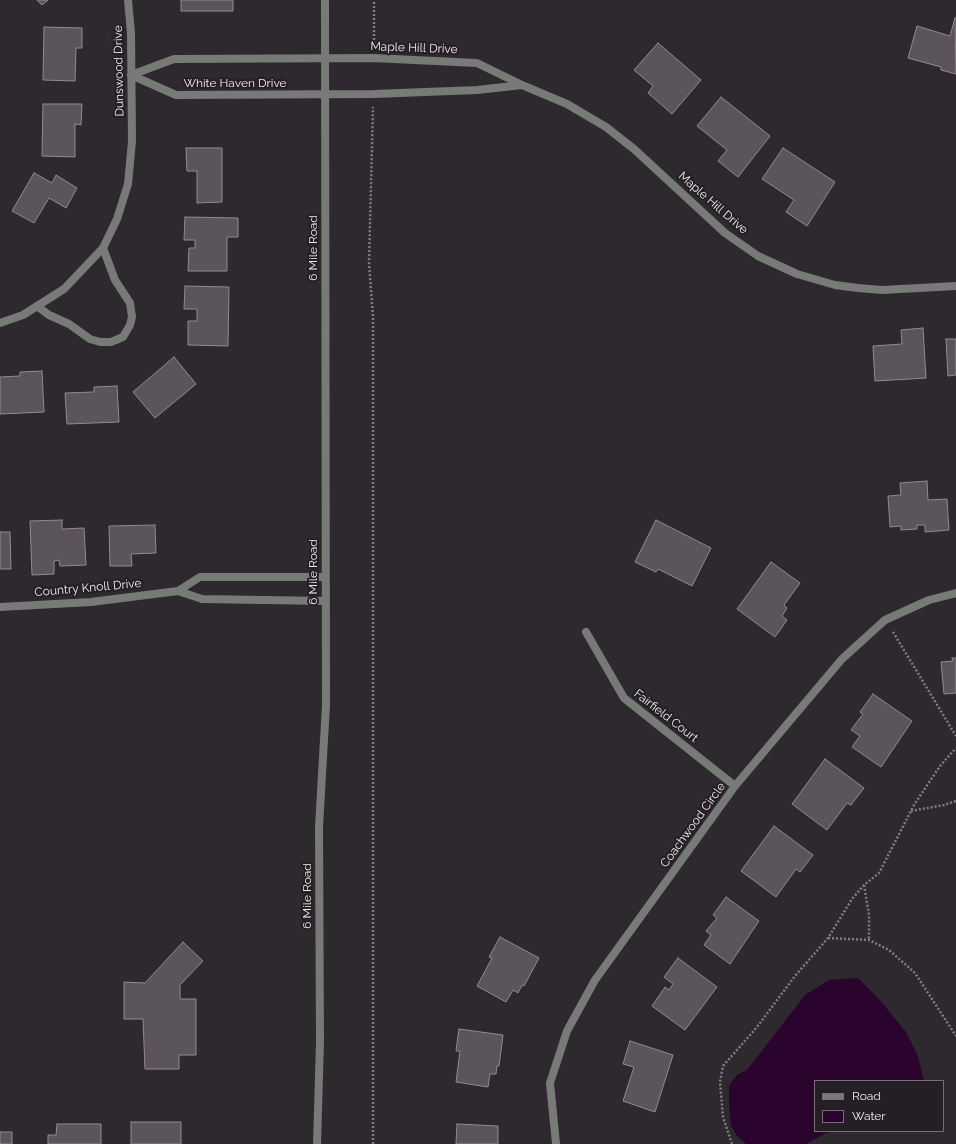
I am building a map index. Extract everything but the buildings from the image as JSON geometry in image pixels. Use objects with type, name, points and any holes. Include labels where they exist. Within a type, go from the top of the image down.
[{"type":"street","name":"Dunswood Drive","points":[[103,248],[117,219],[123,202],[131,166],[131,33],[128,0]]},
{"type":"street","name":"6 Mile Road","points":[[317,1144],[320,1042],[319,827],[326,705],[325,0]]},
{"type":"street","name":"White Haven Drive","points":[[131,75],[174,59],[324,58]]},
{"type":"street","name":"Maple Hill Drive","points":[[324,58],[373,58],[477,62],[522,85],[567,104],[606,127],[634,149],[725,233],[758,256],[797,274],[835,285],[882,290],[956,286]]},
{"type":"street","name":"White Haven Drive","points":[[131,75],[176,95],[324,95]]},
{"type":"street","name":"Maple Hill Drive","points":[[324,95],[476,90],[522,85]]},
{"type":"street","points":[[0,322],[23,315],[37,306],[64,289],[103,248],[112,267],[115,280],[130,303],[132,317],[130,325],[123,337],[111,342],[100,342],[90,338],[69,324],[49,316],[37,306]]},
{"type":"street","name":"Country Knoll Drive","points":[[0,607],[91,602],[178,591],[200,577],[326,577]]},
{"type":"street","name":"Country Knoll Drive","points":[[178,591],[202,600],[326,602]]},
{"type":"street","name":"Coachwood Circle","points":[[556,1144],[550,1083],[567,1031],[596,980],[735,786],[842,659],[885,620],[929,600],[956,593]]},
{"type":"street","name":"Fairfield Court","points":[[586,632],[624,698],[735,786]]},
{"type":"path","points":[[373,58],[374,0]]},
{"type":"path","points":[[373,1144],[373,317],[369,263],[374,94]]},
{"type":"path","points":[[885,620],[956,736]]},
{"type":"path","points":[[732,1144],[723,1117],[720,1082],[723,1066],[757,1027],[795,976],[828,938],[852,899],[879,873],[910,811],[940,766],[956,748]]},
{"type":"path","points":[[910,811],[956,801]]},
{"type":"path","points":[[864,886],[869,915],[869,940]]},
{"type":"path","points":[[828,938],[869,940],[888,950],[915,973],[956,1036]]},
{"type":"water","points":[[858,978],[879,999],[906,1032],[918,1056],[924,1080],[814,1080],[814,1132],[830,1132],[806,1144],[746,1144],[737,1136],[731,1126],[729,1086],[737,1075],[747,1070],[805,995],[829,980]]}]
